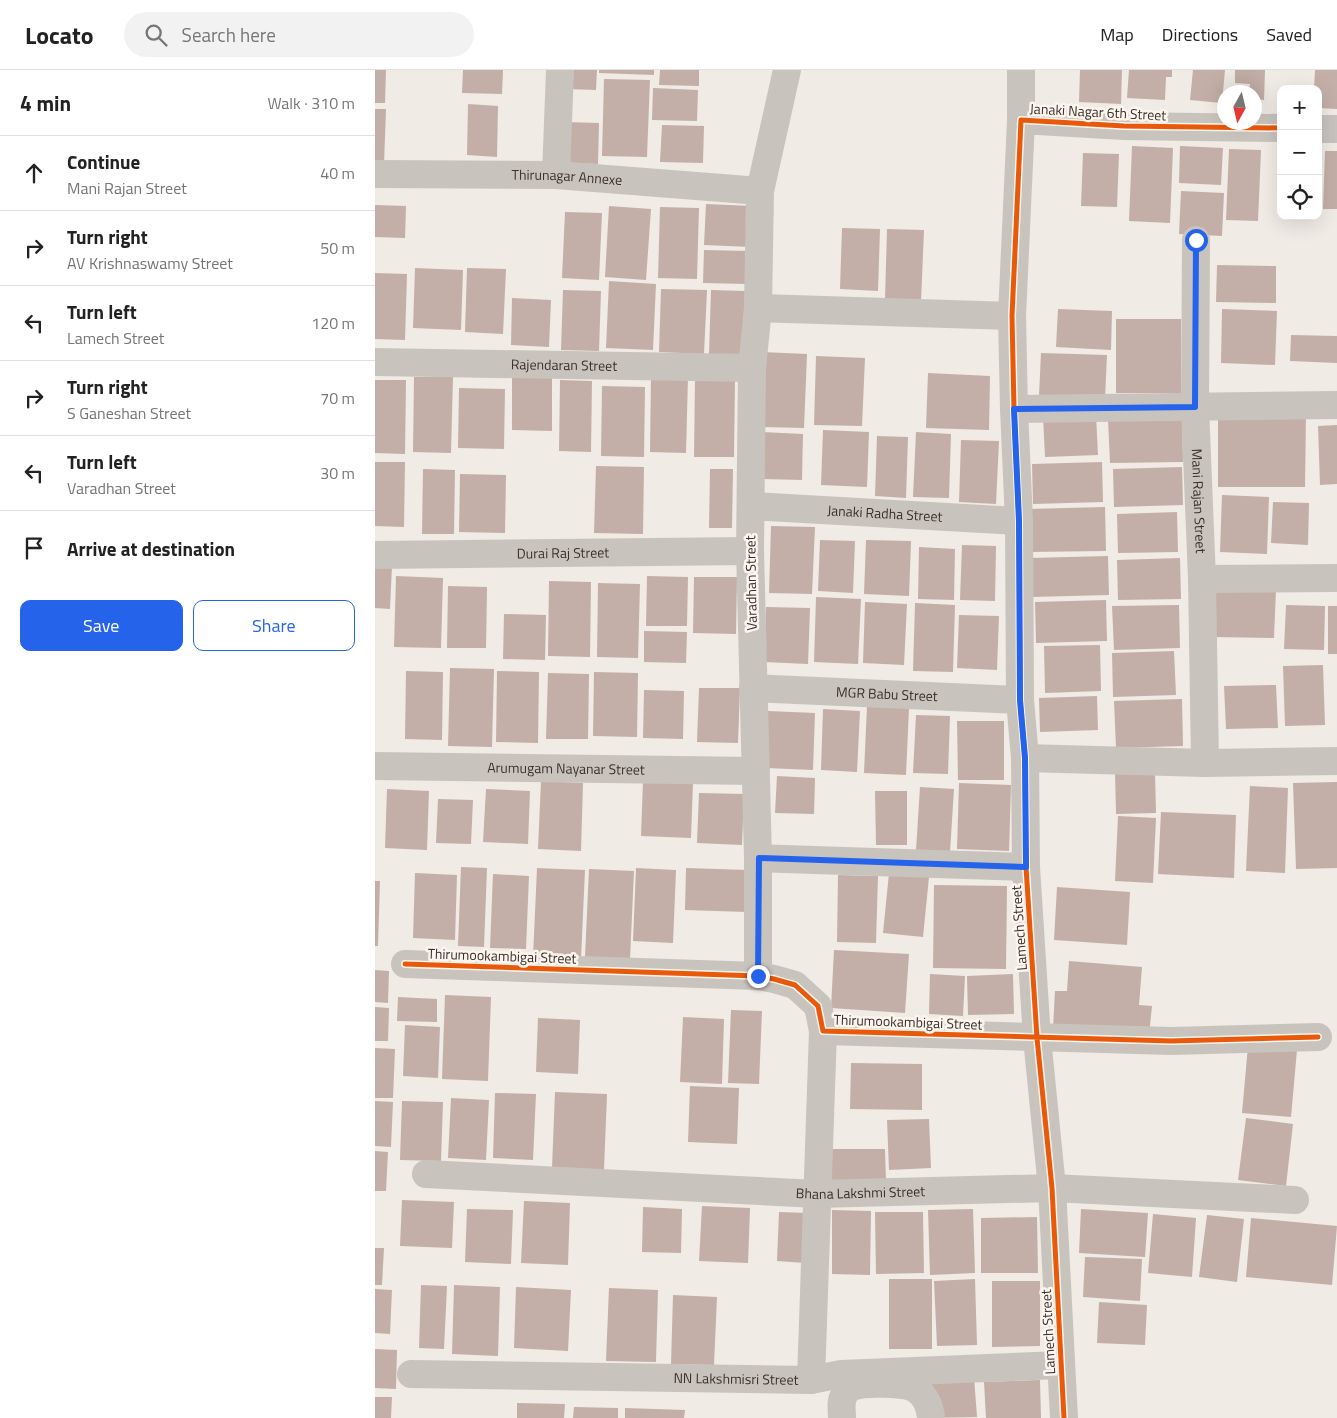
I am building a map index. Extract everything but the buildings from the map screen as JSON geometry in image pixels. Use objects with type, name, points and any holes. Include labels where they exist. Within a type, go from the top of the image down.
[{"type":"street","points":[[556,175],[561,70]]},
{"type":"street","name":"Varadhan Street","points":[[758,976],[759,858],[750,551],[752,368],[757,308],[761,191],[787,70]]},
{"type":"street","points":[[1021,70],[1021,120]]},
{"type":"street","name":"Janaki Nagar 6th Street","points":[[1012,316],[1021,120],[1124,126],[1277,128]]},
{"type":"street","points":[[1322,129],[1337,129]]},
{"type":"street","name":"Thirunagar Annexe","points":[[375,174],[556,175],[761,191]]},
{"type":"street","name":"Mani Rajan Street","points":[[1196,240],[1195,407],[1203,579],[1205,763]]},
{"type":"street","points":[[757,308],[1012,316]]},
{"type":"street","name":"Lamech Street","points":[[1012,316],[1019,521],[1020,700],[1025,758],[1026,867],[1037,1038],[1052,1188],[1064,1418]]},
{"type":"street","name":"Rajendaran Street","points":[[375,362],[752,368]]},
{"type":"street","points":[[1014,409],[1337,405]]},
{"type":"street","name":"Janaki Radha Street","points":[[751,506],[1019,521]]},
{"type":"street","name":"Durai Raj Street","points":[[375,555],[750,551]]},
{"type":"street","points":[[1203,579],[1337,578]]},
{"type":"street","name":"MGR Babu Street","points":[[753,688],[1020,700]]},
{"type":"street","points":[[1025,758],[1205,763],[1337,761]]},
{"type":"street","name":"Arumugam Nayanar Street","points":[[375,766],[756,771]]},
{"type":"street","points":[[759,858],[1026,867]]},
{"type":"street","name":"Thirumookambigai Street","points":[[405,964],[758,976],[795,985],[817,1006],[823,1031],[1171,1040],[1318,1037]]},
{"type":"street","points":[[811,1380],[823,1031]]},
{"type":"street","name":"Bhana Lakshmi Street","points":[[426,1174],[817,1194],[1052,1188],[1295,1200]]},
{"type":"street","name":"NN Lakshmisri Street","points":[[411,1374],[811,1380],[841,1374],[1061,1365]]},
{"type":"street","points":[[842,1418],[841,1403],[844,1394],[851,1387],[863,1384],[904,1385],[916,1389],[925,1398],[931,1418]]},
{"type":"cycle path","points":[[1064,1418],[1052,1188],[1037,1038],[1026,867],[1025,758],[1020,700],[1019,521],[1012,316],[1021,120],[1124,126],[1277,128]]},
{"type":"cycle path","points":[[405,964],[758,976],[795,985],[818,1006],[823,1031],[1171,1041],[1318,1037]]},
{"type":"route","points":[[758,976],[759,858],[1026,867],[1025,758],[1020,700],[1019,521],[1014,409],[1195,407],[1196,240]]}]
